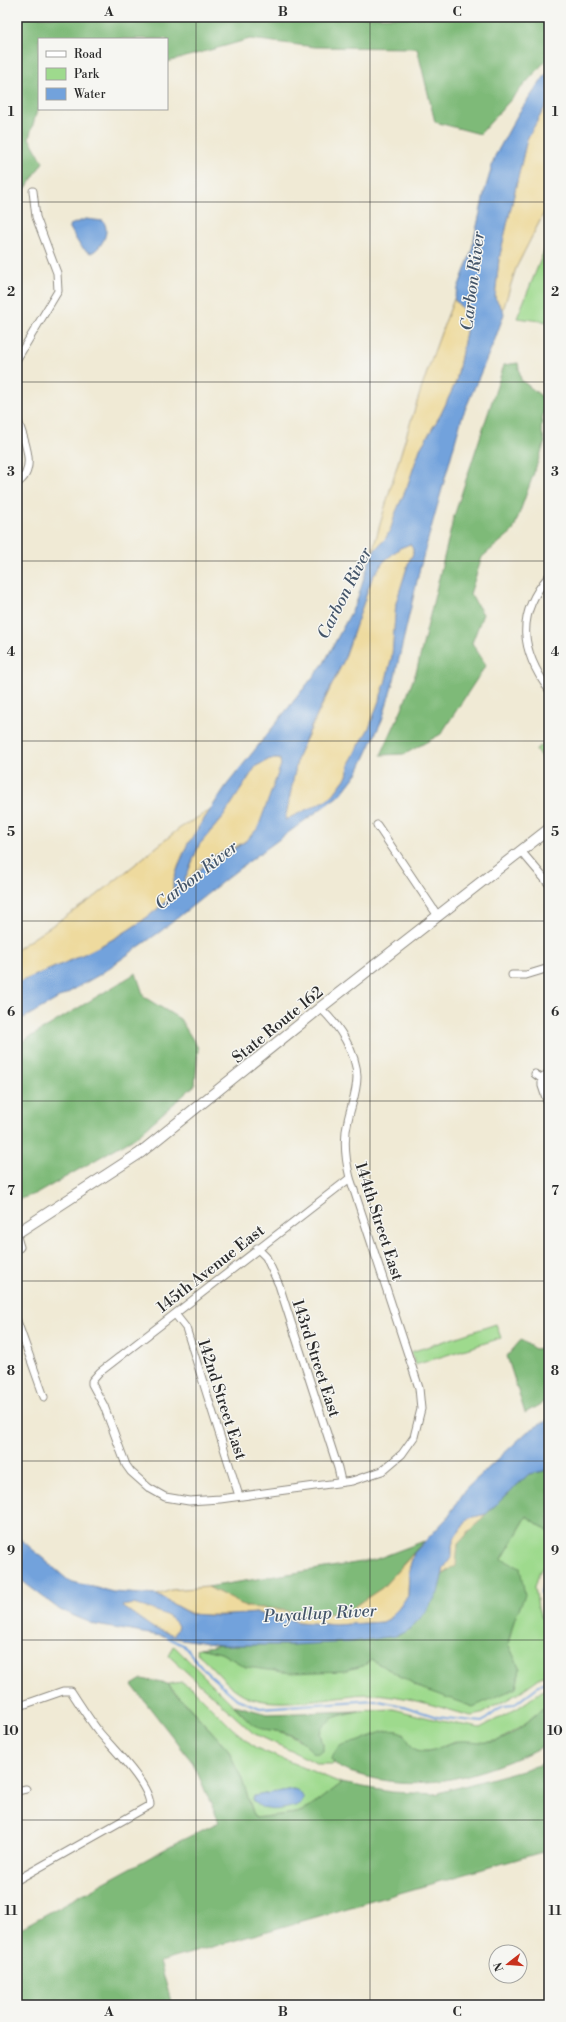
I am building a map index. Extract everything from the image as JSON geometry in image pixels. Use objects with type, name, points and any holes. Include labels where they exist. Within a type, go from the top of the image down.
[{"type":"main road","name":"State Route 162","points":[[17,1233],[140,1153],[320,1008],[549,829]]},
{"type":"street","points":[[17,359],[58,291],[57,273],[36,217],[33,191]]},
{"type":"street","points":[[17,418],[29,462],[24,478],[17,483]]},
{"type":"street","points":[[549,576],[532,602],[526,632],[526,642],[531,662],[549,690]]},
{"type":"street","points":[[377,825],[438,916]]},
{"type":"street","points":[[521,851],[549,884]]},
{"type":"street","points":[[512,975],[526,976],[549,968]]},
{"type":"street","name":"144th Street East","points":[[92,1384],[104,1406],[126,1464],[136,1477],[149,1488],[164,1497],[189,1502],[360,1479],[382,1471],[388,1467],[408,1446],[414,1437],[420,1418],[421,1409],[418,1388],[350,1178],[345,1154],[345,1142],[356,1086],[355,1066],[352,1054],[338,1030],[320,1008]]},
{"type":"street","points":[[549,1072],[542,1079],[542,1086],[549,1107]]},
{"type":"street","points":[[535,1074],[542,1079]]},
{"type":"street","name":"145th Avenue East","points":[[92,1384],[92,1381],[100,1372],[350,1178]]},
{"type":"street","points":[[17,1237],[20,1247],[17,1250]]},
{"type":"street","name":"143rd Street East","points":[[258,1248],[266,1256],[277,1279],[341,1481]]},
{"type":"street","name":"142nd Street East","points":[[175,1314],[186,1328],[239,1496]]},
{"type":"street","points":[[17,1321],[44,1397]]},
{"type":"street","points":[[17,1707],[63,1691],[71,1691],[100,1733],[134,1774],[147,1794],[150,1805],[17,1880]]},
{"type":"street","points":[[17,1791],[26,1790]]},
{"type":"green space","points":[[17,17],[549,17],[549,57],[480,134],[435,122],[417,48],[315,47],[250,39],[168,62],[168,38],[38,38],[38,107],[29,138],[43,162],[26,188],[20,186],[17,176]]},
{"type":"green space","points":[[549,239],[549,322],[517,318]]},
{"type":"green space","points":[[518,363],[521,380],[545,399],[541,429],[545,442],[513,531],[482,557],[470,594],[483,614],[472,643],[486,665],[441,734],[405,754],[381,755],[404,704],[417,669],[454,516],[504,365]]},
{"type":"green space","points":[[549,741],[549,767],[548,768],[536,749]]},
{"type":"green space","points":[[136,973],[144,997],[180,1019],[198,1048],[195,1085],[137,1136],[38,1193],[17,1200],[17,1045]]},
{"type":"green space","points":[[496,1324],[501,1338],[415,1365],[411,1352]]},
{"type":"green space","points":[[521,1340],[535,1349],[549,1347],[549,1399],[525,1413],[507,1356]]},
{"type":"green space","points":[[549,1467],[549,1532],[527,1516],[502,1559],[520,1568],[525,1595],[514,1620],[508,1644],[520,1669],[516,1688],[473,1707],[423,1689],[372,1660],[363,1666],[344,1671],[291,1673],[246,1667],[221,1653],[200,1648],[221,1645],[293,1645],[437,1593],[442,1575],[448,1572],[456,1557],[458,1544],[486,1514],[529,1474],[544,1471]]},
{"type":"green space","points":[[527,1516],[549,1532],[549,1557],[539,1573],[535,1587],[538,1607],[549,1641],[549,1671],[517,1694],[481,1714],[471,1716],[394,1696],[368,1694],[284,1702],[252,1698],[233,1688],[197,1653],[196,1649],[200,1648],[221,1653],[246,1667],[363,1666],[372,1660],[423,1689],[516,1688],[520,1669],[508,1644],[514,1620],[502,1559]]},
{"type":"green space","points":[[424,1541],[382,1588],[346,1612],[304,1616],[279,1609],[247,1607],[208,1587],[374,1560]]},
{"type":"green space","points":[[174,1646],[252,1724],[284,1733],[298,1739],[314,1753],[323,1745],[320,1733],[325,1723],[335,1717],[358,1711],[393,1709],[441,1721],[480,1728],[518,1708],[549,1686],[549,1703],[523,1725],[500,1740],[482,1743],[455,1741],[432,1751],[421,1751],[413,1749],[404,1734],[398,1731],[384,1732],[358,1742],[343,1745],[332,1759],[334,1764],[319,1764],[253,1733],[169,1656]]},
{"type":"green space","points":[[142,1679],[167,1684],[227,1748],[241,1777],[255,1818],[297,1813],[309,1808],[341,1783],[391,1792],[435,1794],[540,1765],[549,1758],[549,1850],[160,1962],[172,2005],[17,2005],[17,1930],[178,1842],[219,1822],[193,1763],[132,1685]]},
{"type":"green space","points":[[182,1682],[193,1689],[233,1729],[256,1748],[341,1783],[309,1808],[297,1813],[255,1818],[241,1777],[227,1748],[168,1684]],"holes":[[[293,1789],[264,1809],[254,1796]]]},
{"type":"green space","points":[[549,1703],[549,1742],[530,1753],[472,1774],[435,1781],[416,1783],[397,1782],[350,1772],[336,1765],[332,1759],[338,1748],[342,1745],[357,1742],[392,1730],[402,1733],[416,1750],[424,1752],[460,1741],[494,1742],[513,1733]]},
{"type":"green space","points":[[234,1705],[267,1714],[359,1711],[331,1719],[323,1727],[320,1733],[323,1751],[318,1754],[314,1753],[297,1737],[283,1732],[263,1729],[252,1724]]},
{"type":"sand","points":[[549,100],[549,203],[516,268],[503,310],[495,298],[499,259],[527,139]]},
{"type":"sand","points":[[454,299],[467,314],[467,327],[456,382],[441,414],[420,449],[391,528],[386,538],[372,553],[410,425]]},
{"type":"sand","points":[[410,544],[413,549],[413,554],[409,561],[396,603],[392,656],[385,684],[370,726],[350,762],[347,776],[332,796],[325,801],[285,820],[298,756],[344,660],[372,578],[384,561],[400,548]]},
{"type":"sand","points":[[270,759],[280,759],[281,765],[267,807],[257,829],[248,839],[205,862],[181,888],[199,845],[223,817],[256,766]]},
{"type":"sand","points":[[210,810],[191,839],[180,860],[176,871],[173,894],[158,909],[121,935],[58,966],[17,983],[17,949],[96,896],[180,828]]},
{"type":"sand","points":[[486,1514],[458,1544],[456,1565],[442,1575],[444,1568],[452,1556],[452,1545],[455,1537],[469,1518]]},
{"type":"sand","points":[[414,1553],[409,1570],[408,1596],[389,1619],[383,1622],[335,1625],[298,1622],[278,1616],[257,1613],[241,1615],[196,1615],[157,1595],[171,1590],[208,1587],[247,1607],[279,1609],[304,1616],[346,1612],[382,1588]]},
{"type":"sand","points":[[133,1604],[159,1612],[172,1619],[178,1627],[174,1635],[153,1628],[122,1606]]},
{"type":"water","name":"Carbon River","points":[[549,70],[549,100],[527,139],[499,259],[495,298],[504,314],[462,417],[420,568],[394,680],[382,720],[358,772],[341,794],[236,871],[161,931],[99,975],[24,1018],[19,1016],[17,1013],[17,983],[58,966],[121,935],[158,909],[173,894],[173,881],[187,845],[226,786],[324,663],[356,603],[372,553],[386,538],[391,528],[420,449],[441,414],[456,382],[467,327],[467,314],[454,299],[471,253],[485,190],[495,156],[518,114]],"holes":[[[410,544],[413,549],[413,554],[409,561],[396,603],[392,656],[385,684],[370,726],[350,762],[347,776],[332,796],[325,801],[285,820],[298,756],[344,660],[372,578],[384,561],[400,548]],[[270,759],[280,759],[281,765],[258,828],[247,840],[236,848],[214,856],[182,887],[199,845],[223,817],[256,766]]]},
{"type":"water","points":[[86,219],[103,221],[106,230],[102,243],[95,251],[91,253],[81,246],[70,228],[70,225]]},
{"type":"water","points":[[549,1419],[549,1467],[544,1471],[529,1474],[486,1514],[469,1518],[455,1537],[452,1545],[452,1556],[444,1568],[438,1593],[425,1613],[409,1630],[396,1636],[352,1642],[293,1645],[221,1645],[155,1635],[96,1625],[60,1610],[17,1577],[17,1536],[69,1581],[113,1592],[157,1595],[190,1614],[218,1616],[257,1613],[278,1616],[298,1622],[335,1625],[383,1622],[389,1619],[408,1596],[409,1570],[414,1553],[447,1518],[466,1489],[527,1432]],"holes":[[[133,1604],[152,1609],[172,1619],[178,1627],[174,1635],[153,1628],[122,1606]]]},
{"type":"water","points":[[293,1789],[300,1792],[304,1799],[300,1805],[274,1810],[263,1808],[252,1800],[254,1796]]},
{"type":"waterway","points":[[549,1568],[541,1592],[549,1620]]},
{"type":"waterway","points":[[166,1637],[183,1645],[206,1672],[237,1699],[260,1708],[374,1700],[403,1706],[437,1717],[482,1722],[503,1706],[514,1705],[549,1678]]},
{"type":"water label","name":"Puyallup River","points":[[320,1613]]}]
